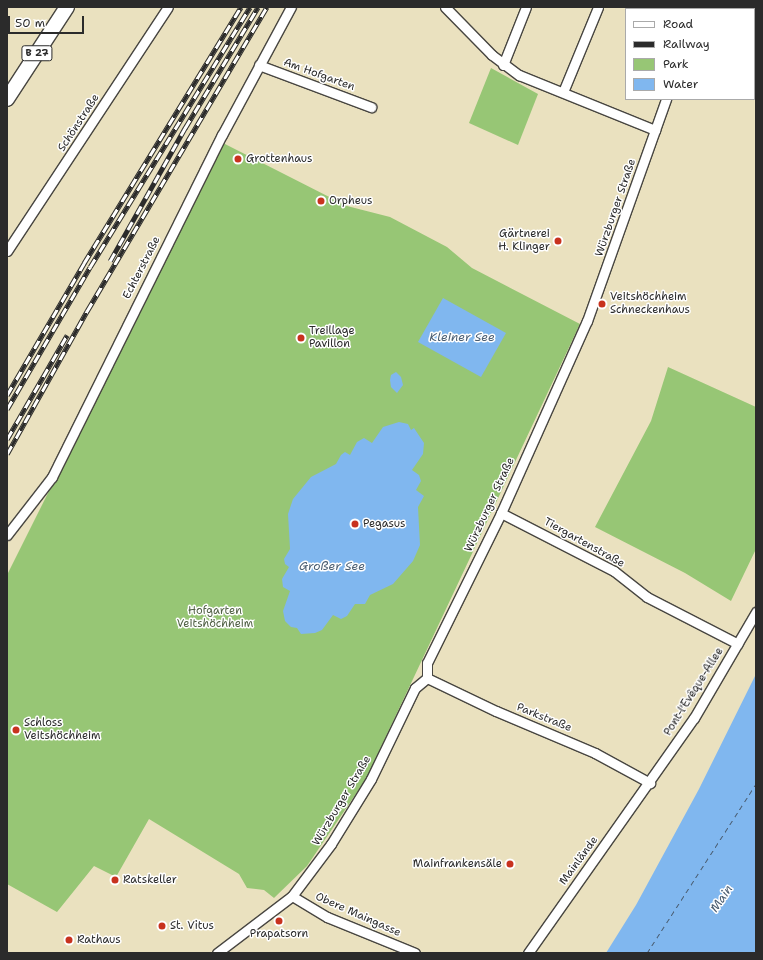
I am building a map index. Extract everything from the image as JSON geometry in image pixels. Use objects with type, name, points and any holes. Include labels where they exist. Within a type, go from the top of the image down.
[{"type":"main road","name":"B 27","points":[[7,99],[67,7]]},
{"type":"street","name":"Schönstraße","points":[[7,251],[168,7]]},
{"type":"street","name":"Echterstraße","points":[[7,535],[52,477],[260,65],[291,7]]},
{"type":"street","points":[[446,7],[503,65],[519,75],[656,130]]},
{"type":"street","points":[[503,65],[526,7]]},
{"type":"street","points":[[563,92],[598,7]]},
{"type":"street","name":"Am Hofgarten","points":[[260,65],[371,107]]},
{"type":"street","name":"Würzburger Straße","points":[[217,953],[292,896],[339,831],[371,779],[415,688],[421,681],[427,678],[427,663],[501,513],[587,321],[666,100]]},
{"type":"street","name":"Tiergartenstraße","points":[[501,513],[614,570],[647,597],[738,644]]},
{"type":"street","name":"Pont-l'Evêque-Allee","points":[[650,783],[694,718],[756,612]]},
{"type":"street","name":"Parkstraße","points":[[427,678],[496,711],[596,753],[650,783]]},
{"type":"street","name":"Mainlände","points":[[528,953],[650,783]]},
{"type":"street","name":"Obere Maingasse","points":[[292,896],[327,917],[415,953]]},
{"type":"green space","points":[[491,68],[538,94],[518,145],[469,123]]},
{"type":"green space","name":"Hofgarten Veitshöchheim","points":[[223,143],[347,206],[390,217],[447,247],[472,268],[580,324],[366,779],[307,866],[274,898],[264,890],[247,888],[239,874],[149,819],[116,877],[94,866],[57,912],[7,884],[7,575]]},
{"type":"green space","points":[[668,367],[756,407],[756,549],[731,601],[685,573],[595,527],[651,421]]},
{"type":"water","name":"Kleiner See","points":[[443,298],[506,333],[481,377],[418,342]]},
{"type":"water","points":[[396,372],[401,377],[403,385],[397,393],[391,387],[390,380],[391,375]]},
{"type":"water","name":"Großer See","points":[[399,422],[408,424],[411,430],[414,428],[424,443],[423,454],[412,470],[419,475],[421,481],[416,490],[424,496],[418,507],[420,545],[413,561],[393,584],[370,595],[365,604],[355,604],[347,616],[341,619],[333,615],[322,630],[315,633],[301,634],[297,628],[291,627],[285,621],[283,611],[290,591],[283,587],[282,579],[289,567],[285,564],[284,559],[290,549],[288,514],[293,499],[311,477],[336,464],[341,455],[345,452],[350,455],[357,442],[364,438],[372,443],[383,427]]},
{"type":"water","name":"Main","points":[[756,674],[756,953],[606,953],[636,905],[699,789]]},
{"type":"ferry route","points":[[647,953],[756,784]]},
{"type":"railway","points":[[7,395],[84,263],[241,7]]},
{"type":"railway","points":[[7,409],[90,267],[250,7]]},
{"type":"railway","points":[[110,261],[185,128],[258,7]]},
{"type":"railway","points":[[7,454],[87,311],[267,7]]},
{"type":"railway","points":[[7,439],[67,335]]},
{"type":"place","name":"Grottenhaus","points":[[238,159]]},
{"type":"place","name":"Orpheus","points":[[321,201]]},
{"type":"place","name":"Gärtnerei H. Klinger","points":[[558,241]]},
{"type":"place","name":"Veitshöchheim Schneckenhaus","points":[[602,304]]},
{"type":"place","name":"Treillage Pavillon","points":[[301,338]]},
{"type":"place","name":"Pegasus","points":[[355,524]]},
{"type":"place","name":"Schloss Veitshöchheim","points":[[16,730]]},
{"type":"place","name":"Mainfrankensäle","points":[[510,864]]},
{"type":"place","name":"Ratskeller","points":[[115,880]]},
{"type":"place","name":"Prapatsorn","points":[[279,921]]},
{"type":"place","name":"St. Vitus","points":[[162,926]]},
{"type":"place","name":"Rathaus","points":[[69,940]]}]
